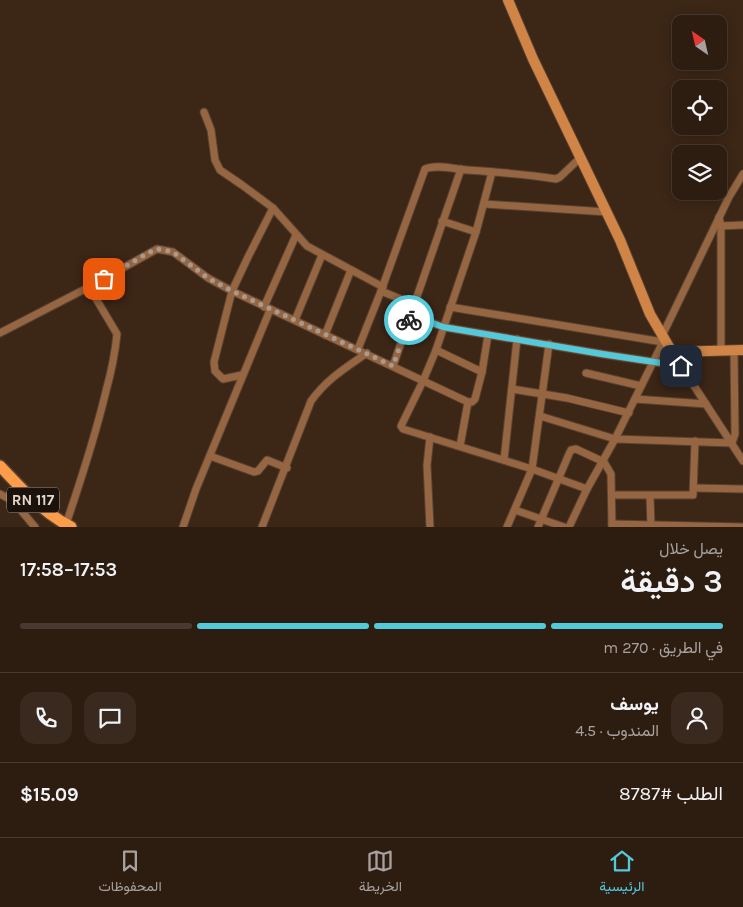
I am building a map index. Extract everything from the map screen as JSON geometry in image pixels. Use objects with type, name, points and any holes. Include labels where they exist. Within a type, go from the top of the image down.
[{"type":"main road","name":"RN 117","points":[[0,466],[37,504],[69,526]]},
{"type":"street","points":[[508,0],[533,59],[607,212],[650,314],[663,339],[743,460]]},
{"type":"street","points":[[204,112],[211,130],[215,160],[220,170],[272,208],[307,246],[382,289],[415,305]]},
{"type":"street","points":[[358,349],[382,289],[425,169],[428,167],[512,172],[556,179],[580,158]]},
{"type":"street","points":[[393,366],[461,169]]},
{"type":"street","points":[[492,172],[485,204],[436,350],[424,381],[401,426],[403,429],[532,469],[588,489]]},
{"type":"street","points":[[569,527],[629,413],[719,217],[743,174]]},
{"type":"street","points":[[485,204],[607,212]]},
{"type":"street","points":[[242,375],[223,379],[213,367],[232,291],[272,208]]},
{"type":"street","points":[[719,217],[721,226],[721,351]]},
{"type":"street","points":[[442,221],[476,232]]},
{"type":"street","points":[[721,226],[743,226]]},
{"type":"street","points":[[183,527],[196,488],[296,235]]},
{"type":"street","points":[[0,333],[89,287],[156,249],[173,252],[208,278],[232,291],[468,402],[472,402],[475,399],[488,335]]},
{"type":"street","points":[[295,320],[322,255]]},
{"type":"street","points":[[326,335],[351,270]]},
{"type":"street","points":[[69,526],[100,419],[116,343],[116,334],[89,287]]},
{"type":"street","points":[[450,307],[663,339]]},
{"type":"street","points":[[411,315],[443,327],[681,366]]},
{"type":"street","points":[[504,460],[517,339]]},
{"type":"street","points":[[507,527],[532,469],[548,344]]},
{"type":"street","points":[[436,350],[482,372]]},
{"type":"street","points":[[672,352],[738,351],[733,446]]},
{"type":"street","points":[[262,527],[311,401],[332,377],[367,353]]},
{"type":"street","points":[[586,373],[641,386]]},
{"type":"street","points":[[512,390],[543,393],[629,413]]},
{"type":"street","points":[[635,399],[706,404]]},
{"type":"street","points":[[460,446],[468,402]]},
{"type":"street","points":[[540,416],[616,439],[695,441],[743,448]]},
{"type":"street","points":[[430,437],[427,465],[430,527]]},
{"type":"street","points":[[612,495],[693,495],[695,441]]},
{"type":"street","points":[[538,527],[569,454],[573,450],[604,462],[611,474],[612,526],[743,527]]},
{"type":"street","points":[[210,456],[254,472],[258,471],[268,460],[286,468]]},
{"type":"street","points":[[694,488],[743,489]]},
{"type":"street","points":[[13,501],[22,489]]},
{"type":"street","points":[[0,494],[13,501],[35,527]]},
{"type":"street","points":[[650,496],[651,526]]},
{"type":"street","points":[[515,510],[564,527]]},
{"type":"way so far","points":[[104,279],[156,249],[173,252],[208,278],[232,291],[393,366],[409,320]]},
{"type":"route","points":[[409,320],[411,315],[443,327],[681,366]]}]
